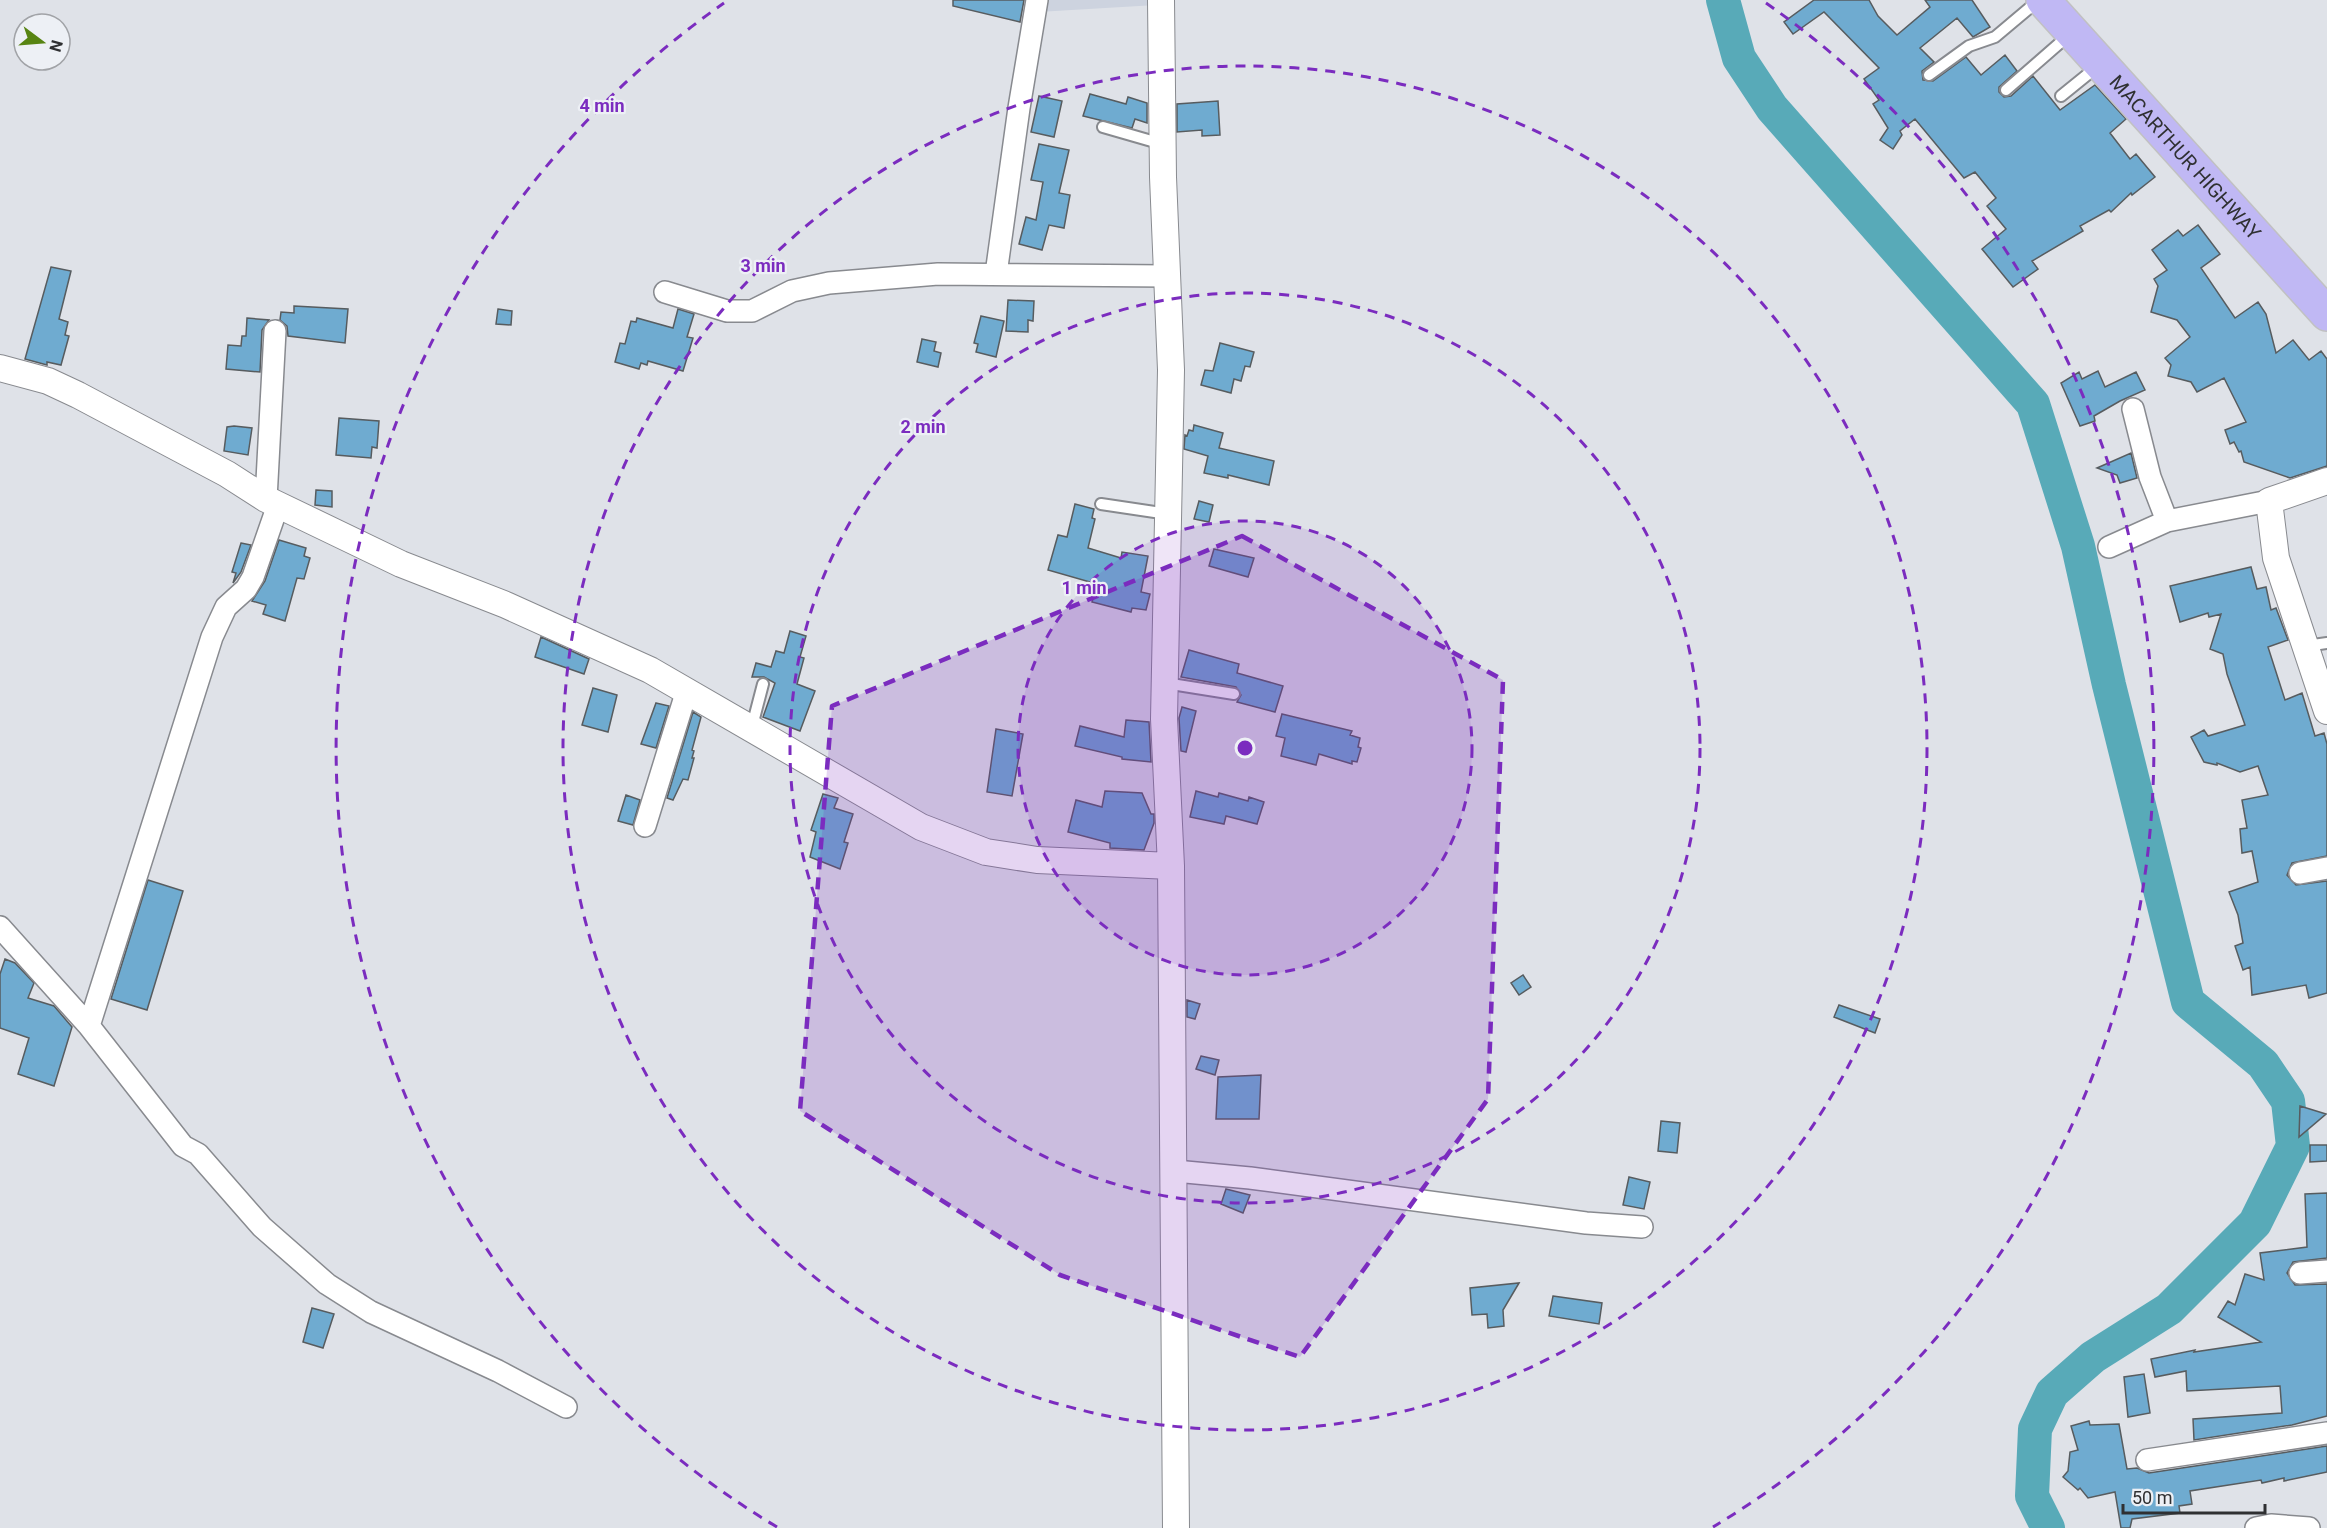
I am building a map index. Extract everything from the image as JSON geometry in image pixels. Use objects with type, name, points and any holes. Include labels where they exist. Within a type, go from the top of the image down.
[{"type":"highway","name":"MACARTHUR HIGHWAY","points":[[2041,0],[2101,63],[2327,314]]},
{"type":"street","points":[[996,274],[1019,108],[1037,0]]},
{"type":"street","points":[[1161,0],[1162,144],[1171,370],[1165,683],[1166,795],[1171,866],[1175,1171],[1176,1528]]},
{"type":"street","points":[[665,292],[727,311],[752,311],[792,291],[829,283],[938,274],[1167,276]]},
{"type":"street","points":[[89,1026],[212,637],[226,607],[246,589],[253,577],[272,502],[275,331]]},
{"type":"street","points":[[0,368],[48,381],[113,412],[272,502],[401,564],[506,605],[650,670],[687,690],[751,731],[921,827],[986,852],[1037,860],[1171,866]]},
{"type":"street","points":[[2133,409],[2151,477],[2166,521]]},
{"type":"street","points":[[2109,547],[2166,521],[2269,501],[2327,481]]},
{"type":"street","points":[[2269,501],[2276,558],[2317,645],[2327,711]]},
{"type":"street","points":[[645,826],[687,690]]},
{"type":"street","points":[[2300,873],[2327,868]]},
{"type":"street","points":[[0,927],[89,1026],[183,1146],[198,1154],[262,1227],[327,1284],[371,1312],[498,1371],[566,1407]]},
{"type":"street","points":[[1175,1171],[1250,1178],[1586,1223],[1642,1227]]},
{"type":"street","points":[[2300,1273],[2327,1271]]},
{"type":"street","points":[[2147,1460],[2327,1433]]},
{"type":"street","points":[[2256,1528],[2271,1525],[2309,1528]]},
{"type":"lane","points":[[1929,75],[1969,46],[1995,38],[2041,0]]},
{"type":"lane","points":[[2006,90],[2072,33]]},
{"type":"lane","points":[[2061,96],[2101,63]]},
{"type":"lane","points":[[1103,127],[1162,144]]},
{"type":"lane","points":[[1101,504],[1168,514]]},
{"type":"lane","points":[[1165,683],[1234,694]]},
{"type":"lane","points":[[751,731],[763,684]]},
{"type":"highlighted area","points":[[1242,536],[1503,680],[1488,1099],[1300,1357],[1060,1275],[800,1111],[832,706]]},
{"type":"shaded area","points":[[1041,0],[1156,0],[1156,5],[1038,12]]},
{"type":"building","points":[[953,0],[1024,0],[1020,22],[953,6]]},
{"type":"building","points":[[1814,0],[1869,0],[1878,16],[1897,35],[1930,7],[1925,0],[1972,0],[1990,27],[1973,37],[1957,18],[1920,48],[1934,62],[1922,71],[1923,80],[1933,81],[1966,57],[1981,75],[2005,55],[2017,71],[1999,87],[1999,92],[2004,97],[2011,96],[2033,76],[2060,110],[2095,85],[2126,119],[2110,133],[2130,159],[2136,154],[2155,177],[2132,195],[2131,193],[2111,212],[2109,210],[2080,226],[2083,231],[2032,261],[2038,269],[2013,287],[1982,249],[2006,229],[1987,206],[1996,198],[1975,172],[1964,178],[1915,119],[1900,131],[1902,135],[1893,149],[1880,140],[1888,128],[1873,104],[1879,100],[1864,79],[1879,68],[1824,12],[1793,34],[1784,22]]},
{"type":"building","points":[[1090,94],[1126,104],[1128,97],[1147,103],[1147,123],[1135,119],[1132,128],[1083,116]]},
{"type":"building","points":[[1039,96],[1062,101],[1054,137],[1031,132]]},
{"type":"building","points":[[1218,101],[1220,135],[1202,136],[1202,130],[1177,132],[1177,104]]},
{"type":"building","points":[[1039,144],[1069,150],[1059,193],[1070,195],[1064,228],[1049,225],[1042,250],[1019,244],[1026,217],[1036,220],[1043,182],[1031,180]]},
{"type":"building","points":[[2198,225],[2220,254],[2201,268],[2235,318],[2258,302],[2266,314],[2276,353],[2293,340],[2309,360],[2321,351],[2327,359],[2327,466],[2290,478],[2244,462],[2241,451],[2239,452],[2234,442],[2230,444],[2225,430],[2246,422],[2224,378],[2197,392],[2191,382],[2168,376],[2171,365],[2165,358],[2190,337],[2177,320],[2151,312],[2158,286],[2154,279],[2167,270],[2152,250],[2178,230],[2183,236]]},
{"type":"building","points":[[51,267],[71,271],[59,319],[68,322],[65,335],[69,336],[61,365],[47,362],[47,365],[25,359]]},
{"type":"building","points":[[1008,300],[1034,301],[1033,321],[1028,320],[1028,332],[1006,331]]},
{"type":"building","points":[[294,306],[348,309],[345,343],[288,336],[287,326],[280,320],[281,312],[294,313]]},
{"type":"building","points":[[498,309],[512,311],[511,325],[496,324]]},
{"type":"building","points":[[678,309],[694,314],[687,337],[693,338],[683,371],[648,361],[647,365],[641,363],[639,369],[615,362],[620,343],[625,344],[631,321],[636,322],[637,318],[673,328]]},
{"type":"building","points":[[981,316],[1004,321],[996,357],[976,352],[978,344],[974,343]]},
{"type":"building","points":[[247,318],[269,320],[262,330],[260,372],[226,369],[228,345],[241,346],[242,336],[246,336]]},
{"type":"building","points":[[922,339],[936,342],[934,351],[941,353],[938,367],[917,362]]},
{"type":"building","points":[[1220,343],[1254,352],[1250,367],[1245,366],[1241,381],[1234,379],[1231,393],[1201,385],[1205,370],[1213,371]]},
{"type":"building","points":[[2098,371],[2105,387],[2136,372],[2145,390],[2094,416],[2095,421],[2080,426],[2061,383],[2079,372],[2082,379]]},
{"type":"building","points":[[339,418],[379,421],[377,448],[372,447],[371,458],[336,455]]},
{"type":"building","points":[[1194,425],[1223,433],[1219,448],[1274,461],[1269,485],[1228,475],[1228,478],[1204,473],[1208,456],[1184,449],[1185,435],[1187,436],[1189,430],[1193,431]]},
{"type":"building","points":[[227,427],[252,428],[248,455],[224,451]]},
{"type":"building","points":[[2131,453],[2137,478],[2120,483],[2117,475],[2097,468]]},
{"type":"building","points":[[316,490],[332,491],[332,507],[315,505]]},
{"type":"building","points":[[1199,501],[1213,505],[1209,522],[1194,519]]},
{"type":"building","points":[[1075,504],[1094,509],[1092,518],[1095,519],[1088,548],[1121,558],[1122,552],[1148,556],[1141,592],[1150,594],[1146,610],[1132,608],[1131,612],[1092,602],[1097,584],[1048,570],[1058,535],[1067,537]]},
{"type":"building","points":[[279,540],[306,548],[304,556],[310,558],[304,579],[297,578],[285,621],[263,614],[266,605],[252,601],[265,581]]},
{"type":"building","points":[[241,543],[251,545],[241,572],[233,583],[236,573],[232,572]]},
{"type":"building","points":[[1214,549],[1254,558],[1248,577],[1209,566]]},
{"type":"building","points":[[2251,567],[2257,589],[2266,587],[2271,610],[2276,608],[2288,640],[2268,647],[2285,700],[2302,693],[2315,736],[2324,733],[2327,744],[2327,856],[2292,863],[2287,875],[2296,885],[2327,881],[2327,993],[2309,998],[2306,985],[2252,995],[2250,967],[2243,970],[2235,946],[2243,943],[2238,915],[2229,892],[2258,882],[2252,851],[2242,853],[2240,829],[2247,828],[2242,800],[2268,795],[2258,766],[2240,772],[2217,763],[2217,765],[2204,762],[2191,737],[2204,730],[2208,736],[2245,725],[2227,674],[2223,654],[2210,649],[2221,614],[2209,617],[2208,613],[2180,622],[2170,586]]},
{"type":"building","points":[[790,631],[806,636],[800,657],[804,658],[797,684],[815,691],[800,731],[763,717],[775,683],[764,677],[752,677],[756,663],[771,667],[776,651],[784,653]]},
{"type":"building","points":[[541,637],[589,659],[584,674],[535,657]]},
{"type":"building","points":[[1189,650],[1239,664],[1237,673],[1283,686],[1275,712],[1237,702],[1241,695],[1236,687],[1181,677]]},
{"type":"building","points":[[593,688],[617,695],[608,732],[582,725]]},
{"type":"building","points":[[656,703],[669,706],[656,748],[641,744]]},
{"type":"building","points":[[1182,707],[1196,711],[1186,752],[1181,751],[1179,718]]},
{"type":"building","points":[[693,712],[701,717],[692,750],[694,751],[692,758],[694,758],[688,780],[683,779],[673,800],[667,798]]},
{"type":"building","points":[[1282,714],[1352,731],[1350,735],[1360,738],[1358,747],[1361,748],[1357,762],[1352,761],[1352,764],[1319,754],[1316,765],[1281,756],[1285,738],[1276,736]]},
{"type":"building","points":[[1126,720],[1149,722],[1151,762],[1122,759],[1122,757],[1075,746],[1080,726],[1124,737]]},
{"type":"building","points":[[996,729],[1023,734],[1012,796],[987,792]]},
{"type":"building","points":[[1105,791],[1142,793],[1151,814],[1154,814],[1154,823],[1144,850],[1110,848],[1110,843],[1068,832],[1076,800],[1102,807]]},
{"type":"building","points":[[1196,791],[1218,797],[1219,793],[1248,801],[1249,797],[1264,802],[1257,824],[1226,816],[1224,824],[1190,817]]},
{"type":"building","points":[[823,794],[838,798],[834,808],[853,814],[844,842],[848,843],[840,869],[810,857],[816,832],[811,830]]},
{"type":"building","points":[[626,795],[640,800],[633,825],[618,821]]},
{"type":"building","points":[[148,880],[183,891],[147,1010],[111,999]]},
{"type":"building","points":[[5,959],[15,963],[34,983],[28,998],[54,1006],[72,1027],[54,1086],[18,1074],[29,1038],[0,1028],[0,974]]},
{"type":"building","points":[[1523,975],[1531,987],[1519,995],[1511,983]]},
{"type":"building","points":[[1187,1000],[1200,1004],[1195,1019],[1187,1017]]},
{"type":"building","points":[[1839,1005],[1880,1019],[1875,1033],[1834,1017]]},
{"type":"building","points":[[1201,1056],[1219,1060],[1215,1075],[1196,1069]]},
{"type":"building","points":[[1261,1075],[1259,1119],[1216,1119],[1218,1077]]},
{"type":"building","points":[[2300,1106],[2326,1114],[2299,1137]]},
{"type":"building","points":[[1661,1121],[1680,1123],[1677,1153],[1658,1151]]},
{"type":"building","points":[[2310,1145],[2327,1145],[2327,1161],[2310,1162]]},
{"type":"building","points":[[1629,1177],[1650,1182],[1644,1209],[1623,1205]]},
{"type":"building","points":[[1226,1189],[1250,1195],[1243,1213],[1221,1204]]},
{"type":"building","points":[[2327,1193],[2327,1258],[2293,1262],[2287,1273],[2295,1285],[2327,1284],[2327,1416],[2292,1425],[2194,1440],[2193,1419],[2282,1413],[2280,1386],[2187,1391],[2186,1371],[2155,1377],[2151,1359],[2195,1350],[2194,1352],[2261,1342],[2218,1317],[2228,1301],[2235,1305],[2245,1274],[2264,1280],[2260,1253],[2307,1247],[2305,1194]]},
{"type":"building","points":[[1519,1283],[1503,1310],[1504,1326],[1488,1328],[1487,1314],[1472,1315],[1470,1288]]},
{"type":"building","points":[[1553,1296],[1602,1303],[1599,1324],[1549,1316]]},
{"type":"building","points":[[312,1308],[334,1314],[323,1348],[303,1342]]},
{"type":"building","points":[[2144,1374],[2150,1413],[2128,1417],[2124,1377]]},
{"type":"building","points":[[2089,1421],[2090,1425],[2119,1424],[2127,1469],[2137,1468],[2149,1473],[2327,1446],[2327,1472],[2284,1481],[2284,1478],[2262,1483],[2261,1480],[2190,1491],[2192,1504],[2179,1506],[2180,1513],[2132,1519],[2130,1528],[2121,1528],[2115,1492],[2088,1498],[2080,1488],[2078,1490],[2063,1477],[2068,1471],[2070,1452],[2078,1450],[2071,1426]]},
{"type":"waterway","points":[[1723,0],[1739,58],[1772,108],[2033,404],[2078,546],[2109,685],[2188,1002],[2263,1064],[2288,1101],[2293,1146],[2255,1223],[2169,1309],[2093,1357],[2052,1393],[2035,1429],[2032,1496],[2048,1528]]}]
